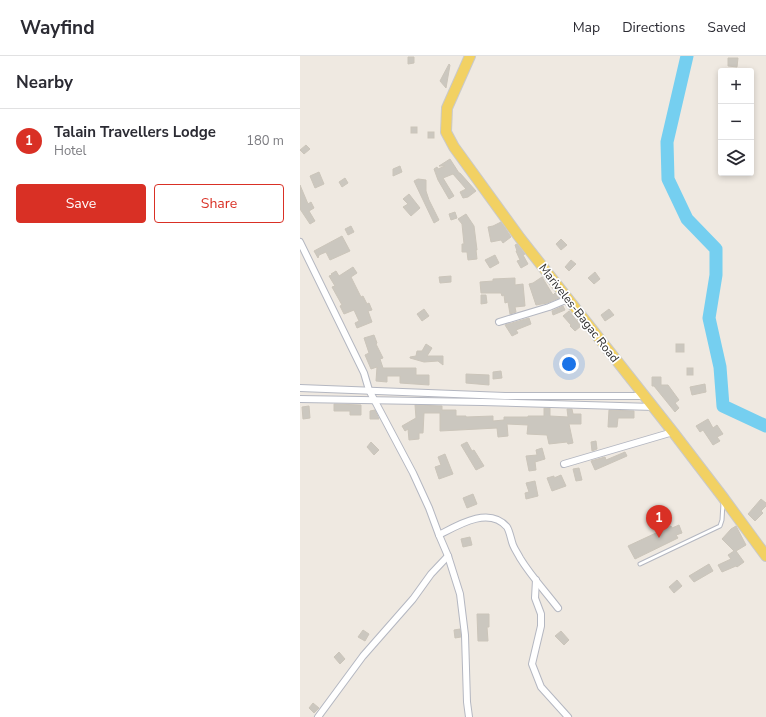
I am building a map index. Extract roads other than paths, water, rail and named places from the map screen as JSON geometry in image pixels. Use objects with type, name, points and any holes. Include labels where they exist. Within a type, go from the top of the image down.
[{"type":"main road","name":"Mariveles-Bagac Road","points":[[470,56],[447,108],[446,132],[454,147],[515,232],[654,407],[766,556]]},
{"type":"street","points":[[300,242],[364,373],[369,390],[375,399],[429,508],[448,556],[461,601],[465,635],[467,702],[469,717]]},
{"type":"street","points":[[499,322],[549,307],[568,299]]},
{"type":"street","points":[[300,388],[505,396],[645,396]]},
{"type":"street","points":[[300,399],[375,399],[654,407]]},
{"type":"street","points":[[564,464],[673,432]]},
{"type":"street","points":[[439,535],[463,523],[479,518],[494,519],[508,528],[513,546],[536,580],[558,608]]},
{"type":"street","points":[[318,717],[363,656],[413,599],[431,574],[448,556]]},
{"type":"street","points":[[536,580],[535,598],[541,614],[541,626],[532,664],[541,687],[568,717]]},
{"type":"lane","points":[[640,564],[720,526],[722,520],[722,496]]},
{"type":"waterway","points":[[687,56],[667,142],[668,179],[687,219],[716,249],[716,275],[709,318],[720,367],[723,406],[766,426]]},
{"type":"place","name":"Talain Travellers Lodge","points":[[659,538]]}]
